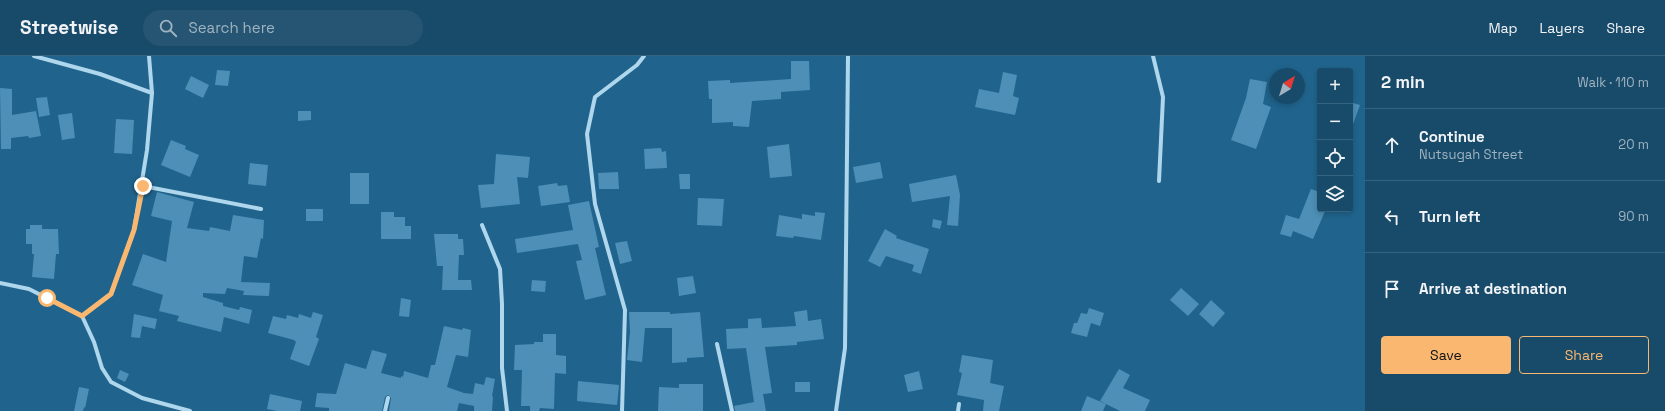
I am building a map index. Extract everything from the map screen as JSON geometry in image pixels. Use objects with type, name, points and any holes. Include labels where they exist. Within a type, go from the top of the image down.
[{"type":"street","points":[[34,56],[100,74],[152,93]]},
{"type":"street","points":[[82,316],[111,294],[134,230],[143,186],[152,93],[149,56]]},
{"type":"street","points":[[622,411],[625,310],[595,204],[587,134],[595,97],[637,65],[644,56]]},
{"type":"street","points":[[836,411],[845,348],[848,56]]},
{"type":"street","points":[[1153,56],[1163,97],[1159,181]]},
{"type":"street","points":[[143,186],[261,209]]},
{"type":"street","points":[[482,225],[500,269],[502,304],[502,368],[507,411]]},
{"type":"street","points":[[0,283],[29,289],[82,316],[94,342],[102,368],[111,382],[142,398],[190,411]]},
{"type":"street","points":[[717,344],[732,411]]},
{"type":"street","points":[[385,411],[388,398]]},
{"type":"street","points":[[958,404],[958,411]]},
{"type":"building","points":[[791,61],[809,61],[810,90],[781,92],[781,99],[752,101],[749,127],[733,126],[733,122],[712,123],[712,99],[709,99],[708,81],[730,80],[730,83],[791,79]]},
{"type":"building","points":[[217,70],[230,71],[228,86],[215,85]]},
{"type":"building","points":[[1003,72],[1017,75],[1013,96],[1019,98],[1015,115],[975,107],[979,89],[999,93]]},
{"type":"building","points":[[191,76],[209,85],[203,98],[185,89]]},
{"type":"building","points":[[1250,79],[1267,82],[1263,104],[1271,107],[1256,149],[1231,140],[1246,98]]},
{"type":"building","points":[[0,88],[12,89],[12,115],[36,111],[41,136],[11,138],[11,149],[1,149]]},
{"type":"building","points":[[47,97],[50,115],[39,117],[36,98]]},
{"type":"building","points":[[1353,103],[1360,105],[1353,124]]},
{"type":"building","points":[[298,111],[311,111],[311,120],[298,121]]},
{"type":"building","points":[[72,113],[75,138],[62,140],[58,115]]},
{"type":"building","points":[[116,119],[134,120],[132,154],[114,153]]},
{"type":"building","points":[[171,140],[186,146],[185,149],[199,155],[190,177],[161,165]]},
{"type":"building","points":[[789,144],[792,176],[770,178],[767,147]]},
{"type":"building","points":[[661,148],[662,152],[666,151],[667,168],[645,169],[644,149]]},
{"type":"building","points":[[496,154],[530,157],[528,178],[517,177],[520,204],[481,208],[478,185],[494,184]]},
{"type":"building","points":[[880,162],[883,178],[856,183],[853,167]]},
{"type":"building","points":[[250,163],[268,165],[266,186],[248,184]]},
{"type":"building","points":[[618,172],[619,189],[599,189],[598,173]]},
{"type":"building","points":[[350,173],[369,173],[369,204],[350,204]]},
{"type":"building","points":[[679,174],[690,174],[690,189],[680,189]]},
{"type":"building","points":[[956,175],[960,195],[958,226],[947,225],[950,196],[912,202],[909,184]]},
{"type":"building","points":[[557,183],[558,186],[567,185],[570,202],[541,206],[538,186]]},
{"type":"building","points":[[1311,189],[1317,191],[1317,212],[1325,212],[1313,239],[1293,231],[1291,237],[1280,234],[1286,215],[1299,219]]},
{"type":"building","points":[[157,192],[194,202],[187,228],[209,231],[210,227],[230,231],[233,215],[264,220],[263,239],[261,238],[257,258],[244,256],[241,282],[270,283],[269,296],[243,295],[244,291],[227,288],[225,294],[203,293],[203,297],[223,303],[223,306],[239,310],[240,307],[252,310],[249,324],[224,317],[221,332],[177,321],[179,316],[159,311],[163,295],[132,285],[143,254],[166,262],[172,221],[151,216]]},
{"type":"building","points":[[698,198],[724,199],[722,226],[697,225]]},
{"type":"building","points":[[589,201],[599,247],[595,248],[606,295],[585,300],[576,261],[582,260],[578,244],[517,253],[515,239],[573,230],[568,205]]},
{"type":"building","points":[[306,209],[323,209],[323,221],[306,221]]},
{"type":"building","points":[[381,212],[394,212],[394,217],[405,217],[405,226],[411,226],[411,239],[381,239]]},
{"type":"building","points":[[815,212],[825,213],[821,240],[794,236],[793,238],[776,236],[779,215],[802,219],[802,214],[815,216]]},
{"type":"building","points":[[933,219],[942,221],[940,229],[932,227]]},
{"type":"building","points":[[30,225],[42,225],[42,229],[58,229],[59,254],[56,254],[54,279],[32,277],[34,254],[32,254],[32,244],[26,244],[26,229],[30,229]]},
{"type":"building","points":[[885,229],[897,236],[896,238],[929,249],[921,274],[912,271],[914,265],[886,256],[880,267],[868,261]]},
{"type":"building","points":[[434,234],[458,234],[458,239],[463,239],[464,255],[459,255],[458,280],[471,280],[472,290],[442,290],[443,266],[437,266]]},
{"type":"building","points":[[627,241],[632,261],[620,264],[615,243]]},
{"type":"building","points":[[693,276],[696,293],[679,296],[677,278]]},
{"type":"building","points":[[532,280],[546,281],[545,292],[531,291]]},
{"type":"building","points":[[1181,288],[1199,304],[1188,316],[1170,300]]},
{"type":"building","points":[[401,298],[411,300],[409,317],[399,316]]},
{"type":"building","points":[[1211,300],[1225,313],[1213,327],[1199,314]]},
{"type":"building","points":[[1089,308],[1104,313],[1100,326],[1091,323],[1087,337],[1071,333],[1074,323],[1077,323],[1081,313],[1087,314]]},
{"type":"building","points":[[807,310],[808,321],[821,319],[824,339],[797,342],[797,345],[765,347],[772,393],[763,394],[766,411],[735,411],[734,406],[754,402],[746,348],[727,349],[726,329],[748,328],[748,319],[761,318],[762,328],[796,326],[794,312]]},
{"type":"building","points":[[313,312],[323,315],[316,337],[319,339],[309,366],[290,359],[296,342],[294,340],[268,333],[273,316],[286,319],[287,315],[298,318],[299,314],[311,318]]},
{"type":"building","points":[[629,312],[670,312],[670,314],[700,312],[704,357],[687,358],[687,362],[672,363],[672,328],[645,328],[642,362],[627,360],[630,332]]},
{"type":"building","points":[[134,314],[157,319],[155,329],[142,326],[140,338],[131,337]]},
{"type":"building","points":[[444,326],[462,330],[463,328],[471,330],[468,357],[456,355],[447,387],[464,393],[473,394],[475,383],[484,385],[486,377],[495,379],[492,396],[492,411],[474,411],[474,406],[459,403],[457,411],[389,411],[391,398],[388,395],[385,397],[382,411],[329,411],[329,408],[315,407],[317,393],[336,394],[345,363],[366,369],[372,350],[387,354],[381,373],[401,378],[401,376],[403,377],[404,371],[428,378],[431,365],[435,365]]},
{"type":"building","points":[[543,334],[556,334],[556,355],[566,356],[566,374],[555,373],[554,409],[540,408],[539,411],[530,411],[530,406],[521,406],[522,370],[514,370],[515,345],[543,342]]},
{"type":"building","points":[[962,355],[993,360],[990,383],[1004,386],[999,411],[983,411],[984,400],[957,395],[962,373],[959,372]]},
{"type":"building","points":[[1119,369],[1130,375],[1123,388],[1150,400],[1145,411],[1120,411],[1100,401]]},
{"type":"building","points":[[120,370],[129,374],[125,382],[117,378]]},
{"type":"building","points":[[919,371],[923,389],[908,392],[904,375]]},
{"type":"building","points":[[578,381],[619,385],[617,405],[577,401]]},
{"type":"building","points":[[795,382],[810,382],[810,392],[795,392]]},
{"type":"building","points":[[679,384],[703,384],[703,411],[658,411],[659,387],[679,388]]},
{"type":"building","points":[[79,387],[89,389],[83,411],[74,411]]},
{"type":"building","points":[[270,394],[302,401],[300,411],[277,411],[267,409]]},
{"type":"building","points":[[1087,396],[1106,404],[1103,411],[1081,411]]},
{"type":"route","points":[[47,298],[82,316],[111,294],[134,230],[143,186]]}]
